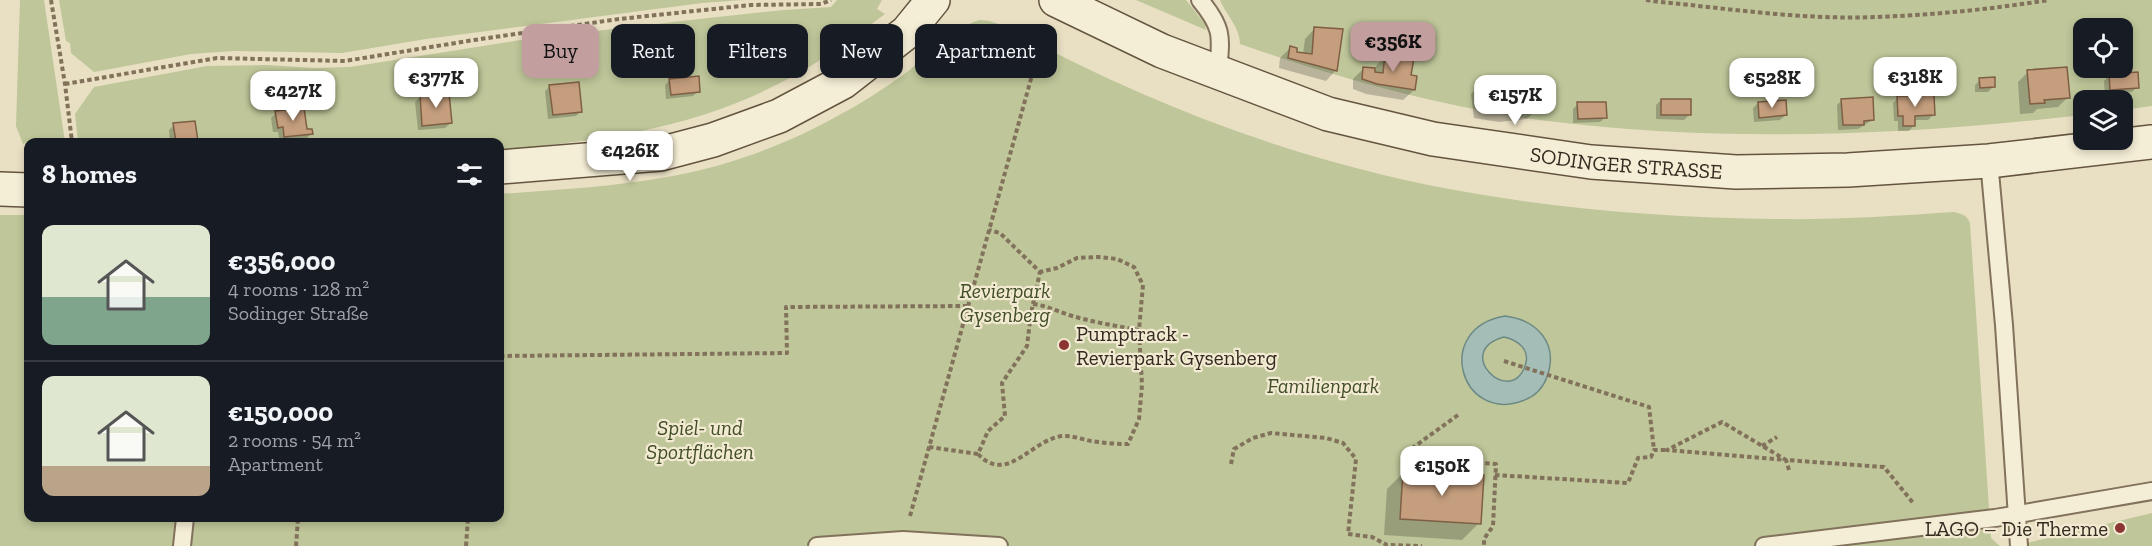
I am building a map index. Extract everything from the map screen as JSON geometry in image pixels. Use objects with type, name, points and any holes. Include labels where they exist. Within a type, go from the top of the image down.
[{"type":"main road","points":[[504,167],[660,154],[713,140],[779,116],[843,82],[907,32],[933,0]]},
{"type":"main road","name":"SODINGER STRASSE","points":[[1056,0],[1162,51],[1328,114],[1421,136],[1591,162],[1736,172],[1848,170],[1989,161],[2152,142]]},
{"type":"main road","points":[[0,189],[24,190]]},
{"type":"lane","points":[[1200,0],[1213,17],[1221,37],[1218,73]]},
{"type":"lane","points":[[1989,161],[1999,264],[2019,546]]},
{"type":"lane","points":[[1764,546],[2017,513],[2152,491]]},
{"type":"lane","points":[[182,546],[185,522]]},
{"type":"lane","points":[[818,546],[903,540],[999,546]]},
{"type":"path","points":[[51,0],[72,138]]},
{"type":"path","points":[[65,84],[217,58],[345,61],[474,39],[619,19],[751,5],[821,4],[831,0]]},
{"type":"path","points":[[1646,0],[1785,15],[1874,17],[2000,8],[2049,0]]},
{"type":"path","points":[[903,540],[1031,78]]},
{"type":"path","points":[[989,230],[1000,233],[1040,272]]},
{"type":"path","points":[[929,447],[978,454],[985,462],[996,466],[1014,461],[1055,437],[1066,436],[1128,444],[1139,419],[1142,384],[1139,330],[1143,285],[1134,267],[1117,259],[1077,258],[1057,268],[1040,272]]},
{"type":"path","points":[[978,454],[988,431],[1005,416],[1002,382],[1027,346],[1040,272]]},
{"type":"path","points":[[1033,304],[1048,306],[1068,315],[1088,320],[1139,330]]},
{"type":"path","points":[[504,356],[787,353],[786,306],[968,306]]},
{"type":"path","points":[[1495,475],[1628,483],[1638,458],[1651,457],[1654,450],[1649,407],[1504,361]]},
{"type":"path","points":[[1458,415],[1411,449],[1410,458],[1496,464],[1493,526],[1484,539],[1484,546]]},
{"type":"path","points":[[1668,450],[1722,422],[1786,460],[1789,470]]},
{"type":"path","points":[[1231,464],[1234,448],[1253,438],[1271,433],[1326,438],[1343,443],[1356,459],[1348,534],[1372,537],[1387,545],[1422,546]]},
{"type":"path","points":[[1762,446],[1777,437]]},
{"type":"path","points":[[1654,450],[1884,467],[1921,512],[1924,526]]},
{"type":"path","points":[[296,546],[298,522]]},
{"type":"path","points":[[466,546],[468,522]]},
{"type":"green space","points":[[20,0],[44,0],[64,138],[24,138],[23,144],[16,126]]},
{"type":"green space","points":[[59,0],[744,0],[702,3],[541,24],[522,24],[522,26],[342,53],[234,51],[191,54],[94,72],[71,53],[70,43],[66,41]]},
{"type":"green space","points":[[837,0],[882,0],[877,9],[885,14],[871,24],[820,24],[820,60],[808,67],[808,24],[707,24],[707,78],[791,78],[741,101],[708,113],[640,131],[606,137],[504,150],[504,138],[78,138],[75,114],[94,87],[207,66],[350,67],[522,40],[522,78],[599,78],[599,31],[611,29],[611,78],[695,78],[695,24],[656,24],[831,7]]},
{"type":"green space","points":[[1136,0],[1186,0],[1205,24],[1206,30]]},
{"type":"green space","points":[[1220,0],[2152,0],[2152,106],[2133,109],[2133,90],[2073,90],[2073,116],[1948,128],[1812,134],[1743,134],[1608,127],[1502,114],[1388,90],[1240,44],[1235,27]]},
{"type":"green space","name":"Revierpark Gysenberg","points":[[980,20],[999,24],[969,24]]},
{"type":"green space","name":"Revierpark Gysenberg","points":[[1057,54],[1162,102],[1287,148],[1384,175],[1439,187],[1551,205],[1720,218],[1798,219],[1954,212],[1964,215],[1970,223],[1991,538],[2000,546],[0,546],[0,215],[24,215],[24,522],[504,522],[504,194],[583,188],[646,180],[690,173],[734,161],[821,125],[899,78],[903,78],[903,75],[915,65],[915,78],[1057,78]]},
{"type":"green space","name":"LAGO – Die Therme","points":[[2152,513],[2152,546],[2026,546],[2027,543]]},
{"type":"water","points":[[1505,316],[1516,318],[1527,322],[1543,335],[1550,354],[1550,365],[1545,381],[1534,395],[1522,401],[1501,404],[1483,399],[1470,387],[1463,371],[1462,354],[1469,337],[1483,324]],"holes":[[[1504,337],[1522,347],[1526,360],[1518,377],[1508,381],[1498,379],[1489,372],[1484,363],[1483,353],[1489,344]]]},
{"type":"building","points":[[1314,27],[1343,29],[1337,71],[1288,58],[1290,46],[1297,48],[1297,52],[1312,54]]},
{"type":"building","points":[[1385,54],[1414,58],[1411,75],[1417,76],[1415,90],[1377,84],[1362,79],[1363,67],[1375,68],[1375,72],[1383,73]]},
{"type":"building","points":[[2067,67],[2070,98],[2044,100],[2045,103],[2030,104],[2027,70]]},
{"type":"building","points":[[2133,72],[2138,72],[2139,88],[2110,90],[2109,78],[2133,78]]},
{"type":"building","points":[[699,76],[700,92],[671,95],[669,79]]},
{"type":"building","points":[[1995,77],[1995,87],[1980,88],[1979,78]]},
{"type":"building","points":[[579,82],[582,112],[553,115],[549,85]]},
{"type":"building","points":[[1494,82],[1495,85],[1531,82],[1532,88],[1537,88],[1539,110],[1510,112],[1484,108],[1481,83]]},
{"type":"building","points":[[449,93],[452,123],[422,126],[420,95]]},
{"type":"building","points":[[1934,95],[1935,115],[1915,116],[1915,126],[1903,126],[1903,116],[1898,116],[1897,96]]},
{"type":"building","points":[[1873,97],[1874,120],[1864,121],[1864,125],[1843,125],[1841,99]]},
{"type":"building","points":[[1661,99],[1691,99],[1691,115],[1661,115]]},
{"type":"building","points":[[1786,100],[1787,115],[1759,118],[1758,102]]},
{"type":"building","points":[[1577,102],[1606,102],[1607,118],[1578,119]]},
{"type":"building","points":[[304,108],[307,129],[312,129],[313,134],[284,137],[283,127],[278,128],[275,111]]},
{"type":"building","points":[[195,121],[198,138],[175,138],[173,123]]},
{"type":"building","points":[[1403,470],[1484,475],[1481,524],[1400,519]]},
{"type":"place","name":"Pumptrack - Revierpark Gysenberg","points":[[1064,345]]},
{"type":"place","name":"LAGO – Die Therme","points":[[2120,528]]},
{"type":"park label","name":"Familienpark","points":[[1323,385]]},
{"type":"park label","name":"Spiel- und Sportflächen","points":[[700,439]]}]
